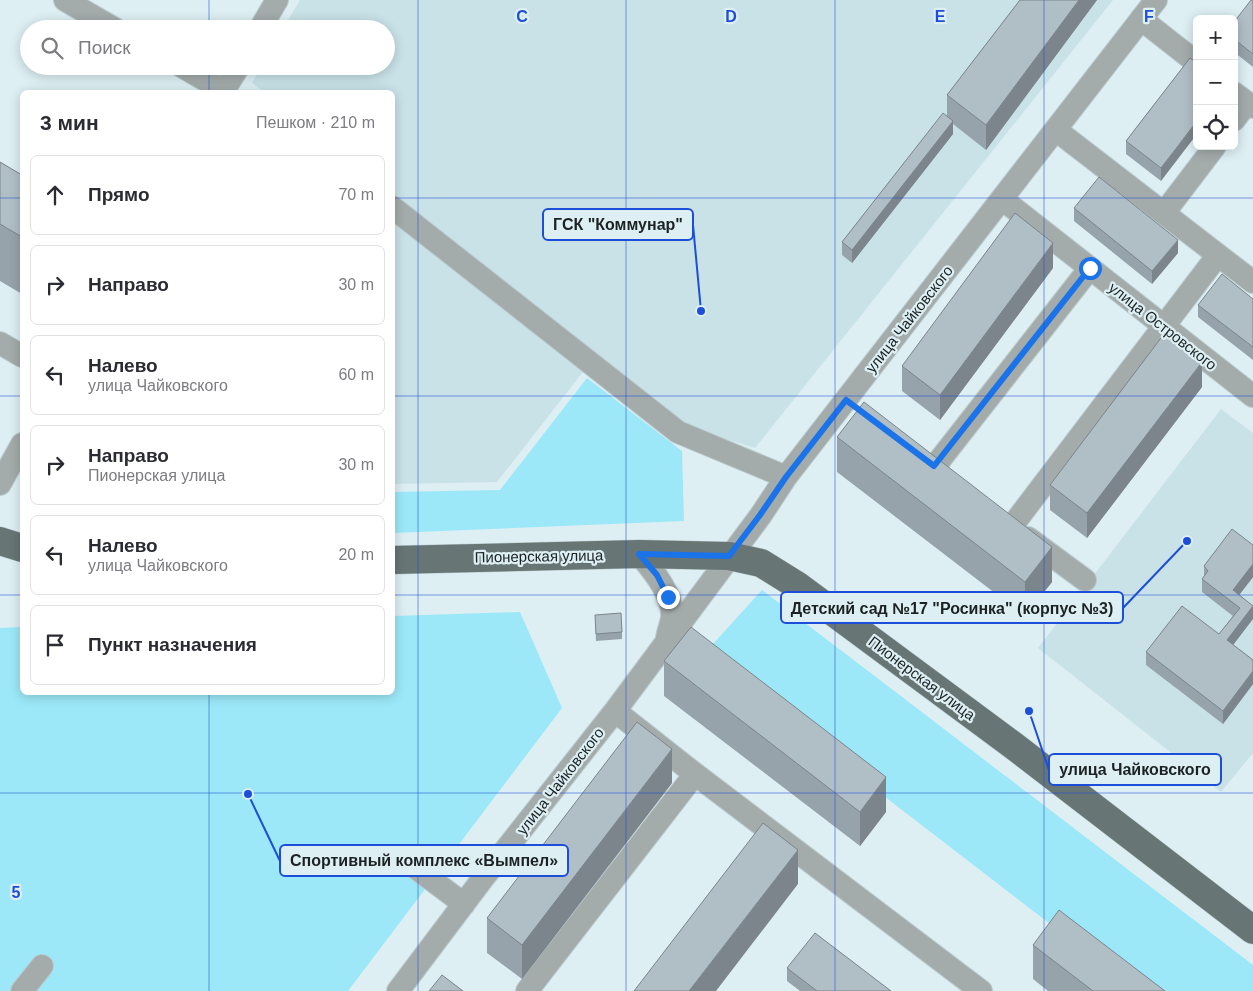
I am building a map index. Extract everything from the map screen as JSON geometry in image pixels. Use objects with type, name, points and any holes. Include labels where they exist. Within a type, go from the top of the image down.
[{"type":"main road","points":[[0,541],[20,547]]},
{"type":"main road","name":"Пионерская улица","points":[[395,560],[639,554],[729,556],[760,563],[798,586],[1014,746],[1253,930]]},
{"type":"street","points":[[65,0],[100,20]]},
{"type":"street","points":[[265,20],[277,0]]},
{"type":"street","name":"улица Чайковского","points":[[398,991],[615,710],[760,515],[786,477],[854,405],[1002,199],[1156,0]]},
{"type":"street","points":[[1141,19],[1193,60]]},
{"type":"street","points":[[196,75],[221,90]]},
{"type":"street","points":[[225,90],[233,75]]},
{"type":"street","points":[[1056,130],[1253,282]]},
{"type":"street","points":[[1164,213],[1212,150]]},
{"type":"street","name":"улица Островского","points":[[1002,199],[1253,396]]},
{"type":"street","points":[[395,209],[678,432],[786,477]]},
{"type":"street","points":[[1085,580],[1005,520],[1164,326],[1218,255]]},
{"type":"street","points":[[935,467],[1090,268]]},
{"type":"street","points":[[0,343],[20,355]]},
{"type":"street","points":[[0,484],[20,448]]},
{"type":"street","name":"улица Чайковского","points":[[639,554],[657,575],[668,597],[672,617],[666,641]]},
{"type":"street","points":[[615,710],[695,774],[765,839],[981,991]]},
{"type":"street","points":[[527,991],[695,774]]},
{"type":"street","points":[[413,866],[464,904]]},
{"type":"street","points":[[22,991],[42,966]]},
{"type":"shaded area","points":[[300,0],[1113,0],[755,448],[683,426],[395,197],[395,90],[261,90],[252,83],[257,75],[395,75],[395,20],[288,20]]},
{"type":"shaded area","points":[[395,217],[586,368],[497,482],[395,484]]},
{"type":"shaded area","points":[[587,378],[682,451],[684,521],[395,533],[395,492],[500,490]]},
{"type":"shaded area","points":[[1221,409],[1253,433],[1253,753],[1221,792],[1038,648]]},
{"type":"shaded area","points":[[762,590],[1253,965],[1253,991],[1137,991],[702,656]]},
{"type":"shaded area","points":[[520,612],[562,708],[348,991],[0,991],[0,628],[20,627],[20,695],[395,695],[395,616]]},
{"type":"building","points":[[1020,0],[1079,0],[986,125],[947,95]]},
{"type":"building","points":[[1253,0],[1253,54],[1238,42],[1238,17]]},
{"type":"building","points":[[1190,58],[1193,60],[1193,126],[1161,168],[1126,141]]},
{"type":"building","points":[[943,113],[953,121],[852,250],[842,242]]},
{"type":"building","points":[[0,162],[20,174],[20,236],[0,224]]},
{"type":"building","points":[[1099,177],[1178,240],[1152,271],[1074,208]]},
{"type":"building","points":[[1015,213],[1053,243],[940,395],[902,366]]},
{"type":"building","points":[[1222,274],[1253,299],[1253,347],[1198,305]]},
{"type":"building","points":[[1164,334],[1202,362],[1087,513],[1050,485]]},
{"type":"building","points":[[864,402],[1052,547],[1025,582],[837,437]]},
{"type":"building","points":[[1232,529],[1253,545],[1253,564],[1233,590],[1253,606],[1227,640],[1253,660],[1253,671],[1223,711],[1146,652],[1182,606],[1219,634],[1240,608],[1202,579],[1208,571],[1204,566]]},
{"type":"building","points":[[621,613],[622,632],[596,634],[595,615]]},
{"type":"building","points":[[691,627],[886,777],[860,812],[664,661]]},
{"type":"building","points":[[637,722],[672,749],[522,945],[487,918]]},
{"type":"building","points":[[763,823],[798,850],[689,991],[634,991]]},
{"type":"building","points":[[1059,910],[1165,991],[1093,991],[1033,945]]},
{"type":"building","points":[[815,933],[891,991],[817,991],[787,968]]},
{"type":"building","points":[[442,975],[463,991],[429,991]]},
{"type":"place","name":"ГСК \"Коммунар\"","points":[[701,311]]},
{"type":"place","name":"Детский сад №17 \"Росинка\" (корпус №3)","points":[[1187,541]]},
{"type":"place","name":"улица Чайковского","points":[[1029,711]]},
{"type":"place","name":"Спортивный комплекс «Вымпел»","points":[[248,794]]},
{"type":"route","points":[[668,597],[657,575],[639,554],[729,556],[786,477],[846,400],[934,466],[1090,268]]}]
